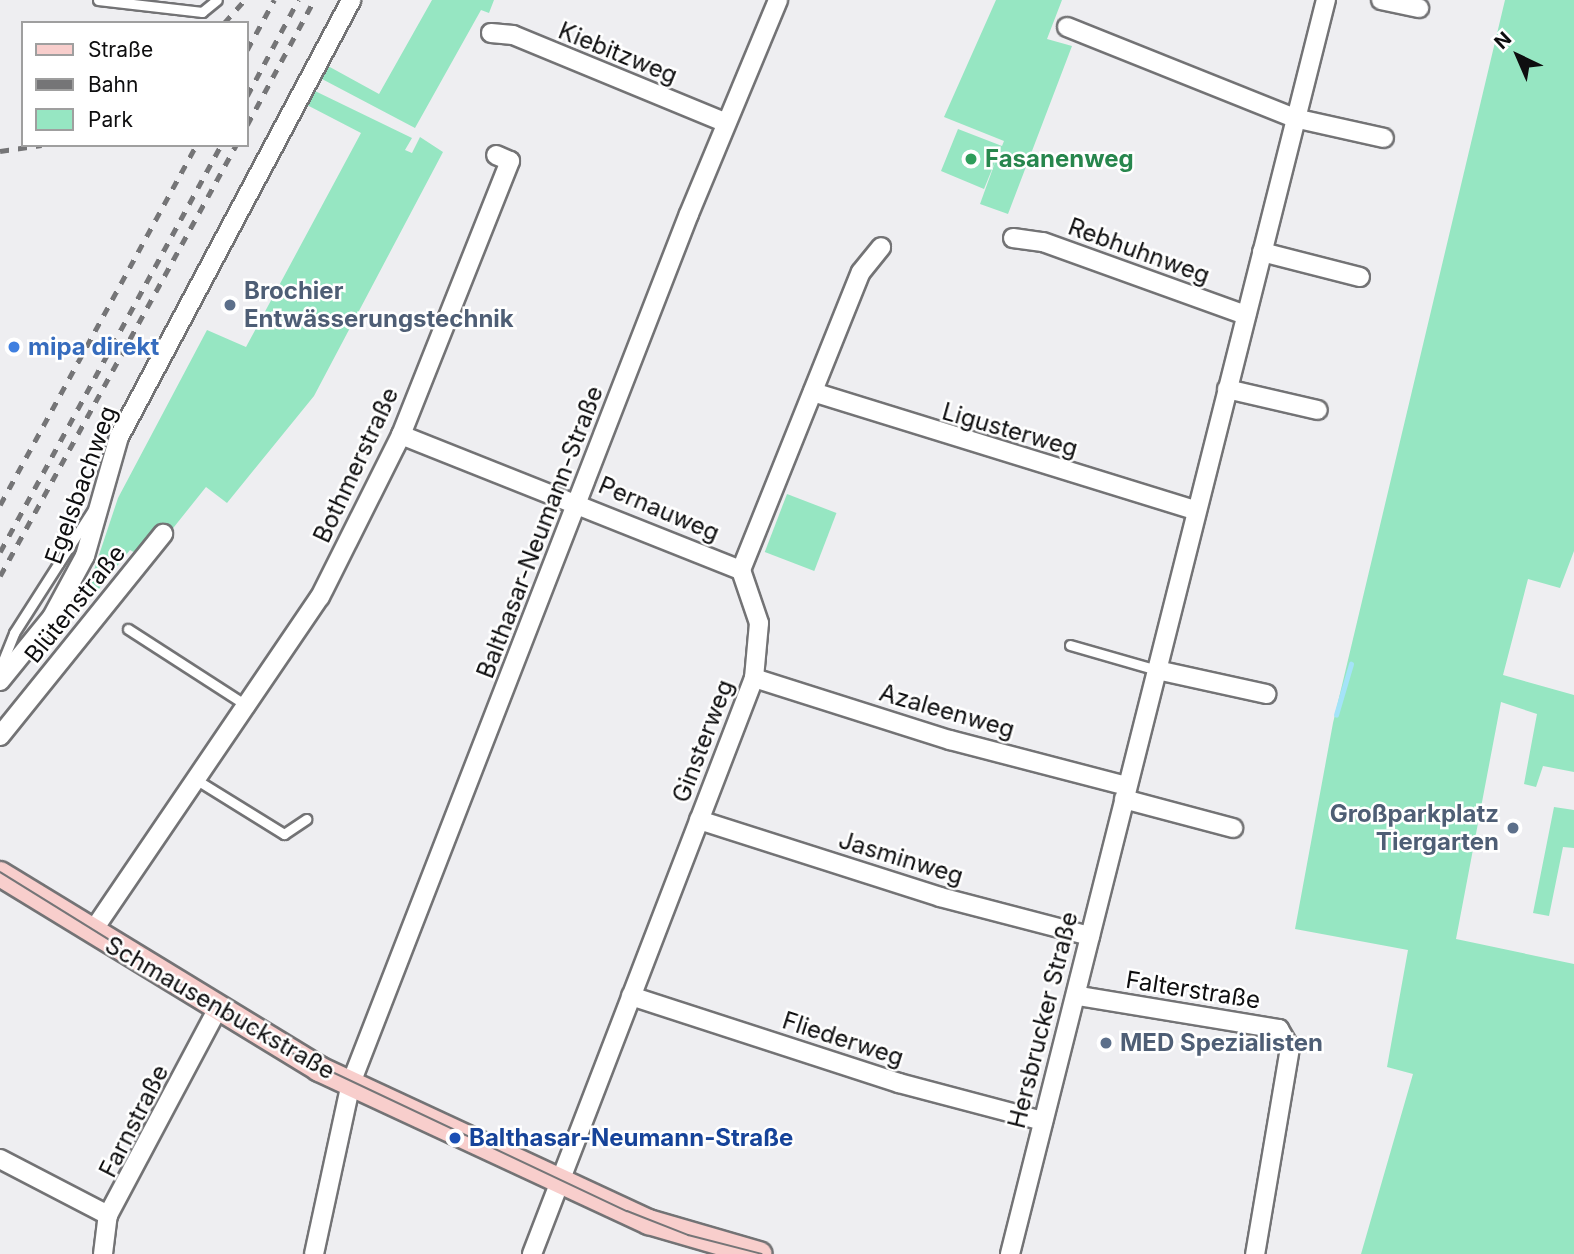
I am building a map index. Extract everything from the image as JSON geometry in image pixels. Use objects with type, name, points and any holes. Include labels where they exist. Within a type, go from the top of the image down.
[{"type":"street","name":"Egelsbachweg","points":[[0,681],[52,617],[85,556],[119,437],[351,0]]},
{"type":"street","name":"Balthasar-Neumann-Straße","points":[[314,1254],[351,1083],[726,122],[778,0]]},
{"type":"street","name":"Hersbrucker Straße","points":[[1010,1254],[1043,1121],[1079,996],[1090,936],[1195,510],[1326,0]]},
{"type":"street","points":[[1381,0],[1419,8]]},
{"type":"street","points":[[1067,27],[1294,118],[1384,138]]},
{"type":"street","name":"Kiebitzweg","points":[[491,33],[513,35],[726,122]]},
{"type":"street","name":"Bothmerstraße","points":[[92,932],[200,782],[320,597],[401,435],[510,161],[496,155]]},
{"type":"street","name":"Rebhuhnweg","points":[[1013,238],[1043,242],[1246,316]]},
{"type":"street","points":[[741,570],[861,272],[881,247]]},
{"type":"street","points":[[1262,252],[1360,277]]},
{"type":"street","points":[[1227,389],[1318,410]]},
{"type":"street","name":"Ligusterweg","points":[[813,392],[1195,510]]},
{"type":"street","name":"Pernauweg","points":[[401,435],[578,502],[741,570]]},
{"type":"street","name":"Blütenstraße","points":[[0,736],[163,534]]},
{"type":"street","name":"Ginsterweg","points":[[532,1254],[754,678],[759,623],[741,570]]},
{"type":"street","points":[[1157,670],[1266,694]]},
{"type":"street","name":"Azaleenweg","points":[[754,678],[1126,792]]},
{"type":"street","points":[[1126,792],[1233,828]]},
{"type":"street","name":"Jasminweg","points":[[699,820],[940,897],[1090,936]]},
{"type":"street","name":"Schmausenbuckstraße","points":[[0,874],[217,1010],[351,1083],[561,1182],[673,1231],[759,1254]]},
{"type":"street","name":"Fliederweg","points":[[631,996],[899,1083],[1043,1121]]},
{"type":"street","name":"Falterstraße","points":[[1079,996],[1279,1029],[1290,1048],[1255,1254]]},
{"type":"street","name":"Farnstraße","points":[[103,1254],[108,1215],[217,1010]]},
{"type":"street","points":[[0,1159],[108,1215]]},
{"type":"lane","points":[[98,0],[202,12],[217,0]]},
{"type":"lane","points":[[0,668],[74,533],[101,499]]},
{"type":"lane","points":[[128,629],[250,708]]},
{"type":"lane","points":[[1070,645],[1157,670]]},
{"type":"lane","points":[[200,782],[284,834],[306,820]]},
{"type":"green space","points":[[432,0],[494,0],[489,13],[481,10],[415,128],[322,79],[328,66],[379,94]]},
{"type":"green space","points":[[996,0],[1062,0],[1047,39],[1072,46],[1008,214],[980,204],[997,157],[984,189],[941,171],[958,129],[1002,146],[1004,141],[944,117]]},
{"type":"green space","points":[[1505,0],[1574,0],[1574,551],[1560,588],[1528,579],[1503,675],[1574,695],[1574,772],[1543,766],[1536,787],[1524,784],[1537,714],[1501,702],[1456,939],[1574,964],[1574,1254],[1361,1254],[1413,1074],[1387,1067],[1408,950],[1295,929],[1333,723]]},
{"type":"green space","points":[[315,91],[412,138],[405,150],[412,153],[420,137],[443,152],[314,396],[227,503],[206,487],[166,537],[139,555],[130,550],[94,595],[87,591],[118,498],[207,330],[246,347],[361,133],[307,105]]},
{"type":"green space","points":[[787,494],[836,513],[814,571],[765,552]]},
{"type":"green space","points":[[1554,807],[1574,810],[1574,848],[1563,847],[1549,916],[1533,913]]},
{"type":"waterway","points":[[1336,715],[1351,664]]},
{"type":"tram line","points":[[0,872],[292,1053],[627,1211],[688,1235],[762,1254]]},
{"type":"railway","points":[[226,21],[245,0]]},
{"type":"railway","points":[[248,48],[274,0]]},
{"type":"railway","points":[[248,94],[298,0]]},
{"type":"railway","points":[[248,123],[314,0]]},
{"type":"railway","points":[[0,151],[28,147]]},
{"type":"railway","points":[[0,505],[195,147]]},
{"type":"railway","points":[[0,552],[220,147]]},
{"type":"railway","points":[[0,576],[235,147]]},
{"type":"place","name":"Fasanenweg","points":[[971,159]]},
{"type":"place","name":"Brochier Entwässerungstechnik","points":[[230,305]]},
{"type":"place","name":"mipa direkt","points":[[14,347]]},
{"type":"place","name":"Großparkplatz Tiergarten","points":[[1513,828]]},
{"type":"place","name":"MED Spezialisten","points":[[1106,1043]]},
{"type":"place","name":"Balthasar-Neumann-Straße","points":[[455,1138]]}]
